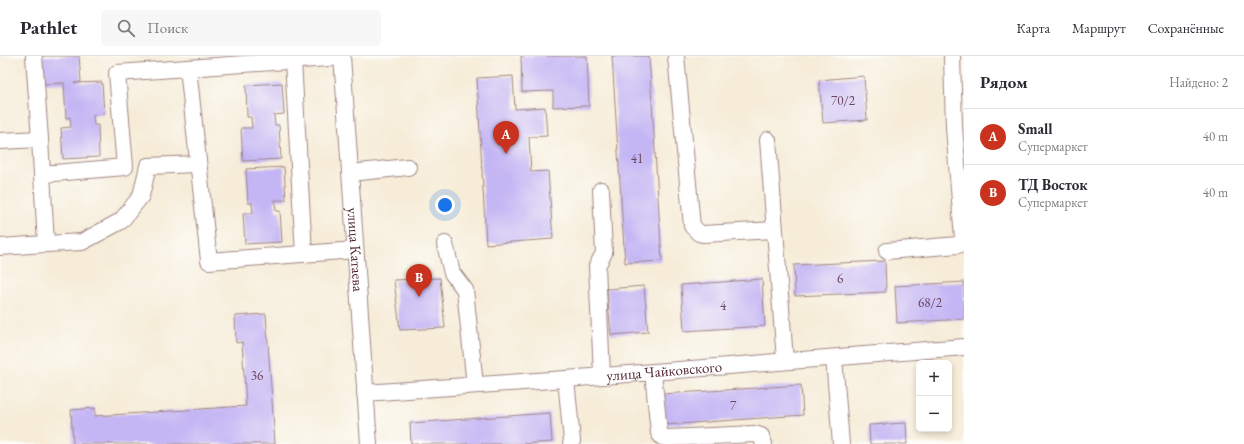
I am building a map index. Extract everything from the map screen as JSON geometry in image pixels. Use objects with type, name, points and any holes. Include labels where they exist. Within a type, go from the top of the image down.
[{"type":"street","points":[[34,56],[46,244]]},
{"type":"street","points":[[124,167],[117,73],[293,61],[342,56]]},
{"type":"street","name":"улица Катаева","points":[[342,56],[368,444]]},
{"type":"street","points":[[676,56],[692,226],[698,233],[704,234],[774,230]]},
{"type":"street","points":[[887,251],[958,245],[962,243],[959,127],[952,56]]},
{"type":"street","points":[[293,61],[304,254]]},
{"type":"street","points":[[188,68],[197,164],[209,261],[355,250]]},
{"type":"street","points":[[0,141],[40,139]]},
{"type":"street","points":[[768,140],[785,360]]},
{"type":"street","points":[[42,174],[124,167],[197,164]]},
{"type":"street","points":[[0,247],[82,242],[121,221],[141,196],[148,166]]},
{"type":"street","points":[[350,173],[408,167]]},
{"type":"street","points":[[601,190],[604,253],[597,266],[602,376]]},
{"type":"street","points":[[445,244],[452,273],[465,290],[475,385]]},
{"type":"street","name":"улица Чайковского","points":[[365,393],[566,379],[785,360],[834,358],[964,347]]},
{"type":"street","points":[[834,358],[841,444]]},
{"type":"street","points":[[653,372],[659,433],[662,437],[756,434],[761,436],[764,444]]},
{"type":"street","points":[[566,379],[572,441],[571,444]]},
{"type":"building","points":[[42,56],[79,56],[81,82],[74,83],[102,82],[104,114],[93,115],[94,125],[98,125],[99,157],[63,159],[61,128],[71,127],[70,117],[66,118],[64,83],[44,84]]},
{"type":"building","points":[[521,56],[587,56],[589,106],[553,107],[553,91],[522,92]]},
{"type":"building","points":[[612,56],[649,56],[662,261],[625,263]]},
{"type":"building","points":[[513,76],[515,109],[545,107],[547,136],[529,137],[531,172],[548,171],[553,239],[486,244],[477,78]]},
{"type":"building","points":[[864,76],[867,120],[823,123],[819,80]]},
{"type":"building","points":[[282,83],[284,114],[274,115],[275,125],[279,125],[281,159],[243,161],[241,128],[252,128],[251,117],[247,117],[246,85]]},
{"type":"building","points":[[284,167],[286,200],[275,200],[276,211],[280,211],[282,242],[245,244],[243,213],[253,213],[252,203],[248,203],[246,169]]},
{"type":"building","points":[[885,261],[886,292],[795,296],[794,265]]},
{"type":"building","points":[[440,278],[445,328],[400,330],[394,280]]},
{"type":"building","points":[[762,279],[765,326],[684,331],[681,285]]},
{"type":"building","points":[[964,282],[964,319],[897,323],[895,286]]},
{"type":"building","points":[[644,286],[648,332],[611,335],[607,289]]},
{"type":"building","points":[[266,314],[275,444],[73,444],[71,410],[95,408],[95,416],[246,406],[242,342],[236,343],[235,316]]},
{"type":"building","points":[[801,385],[803,415],[665,425],[663,394]]},
{"type":"building","points":[[550,413],[552,442],[522,444],[411,444],[410,423]]},
{"type":"building","points":[[906,423],[907,444],[870,444],[869,425]]},
{"type":"place","name":"Small","points":[[506,154]]},
{"type":"place","name":"ТД Восток","points":[[419,297]]}]
